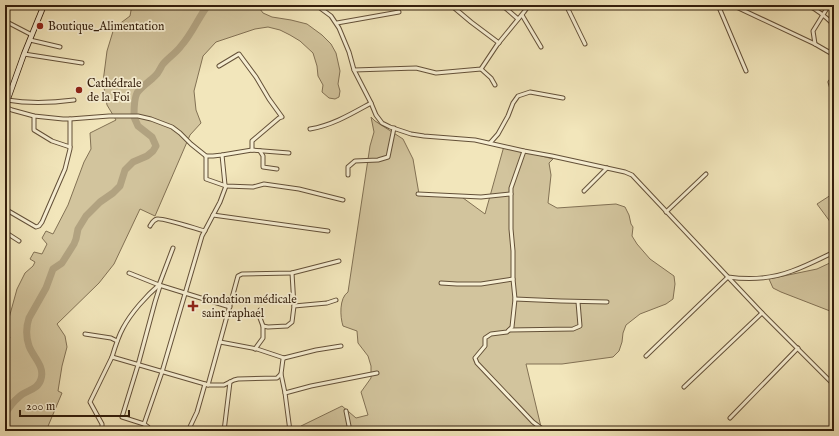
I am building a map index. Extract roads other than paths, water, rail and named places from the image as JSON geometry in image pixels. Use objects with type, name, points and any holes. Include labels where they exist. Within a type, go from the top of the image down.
[{"type":"main road","points":[[5,107],[7,92],[44,5]]},
{"type":"street","points":[[316,5],[331,16],[336,23],[344,38],[354,70],[376,115],[382,123],[399,131],[411,134],[475,140],[524,152],[625,172],[632,175],[728,278],[834,385]]},
{"type":"street","points":[[453,5],[452,6],[471,22],[499,42]]},
{"type":"street","points":[[502,5],[518,19]]},
{"type":"street","points":[[481,69],[499,42],[529,5]]},
{"type":"street","points":[[566,5],[585,44]]},
{"type":"street","points":[[718,5],[746,71]]},
{"type":"street","points":[[732,5],[815,44],[834,55]]},
{"type":"street","points":[[807,5],[823,14],[834,25]]},
{"type":"street","points":[[815,44],[813,31],[829,5]]},
{"type":"street","points":[[336,23],[399,12]]},
{"type":"street","points":[[522,15],[541,47]]},
{"type":"street","points":[[5,21],[32,35]]},
{"type":"street","points":[[30,40],[60,47]]},
{"type":"street","points":[[24,54],[82,63]]},
{"type":"street","points":[[218,66],[240,54],[282,117],[252,141],[252,150]]},
{"type":"street","points":[[354,70],[416,68],[436,73],[481,69],[491,78],[495,85]]},
{"type":"street","points":[[834,78],[830,82],[834,95]]},
{"type":"street","points":[[490,143],[498,134],[518,96],[530,92],[563,98]]},
{"type":"street","points":[[7,100],[31,103],[52,103],[74,100]]},
{"type":"street","points":[[310,129],[328,125],[371,103]]},
{"type":"street","points":[[5,107],[34,116],[70,119],[109,116],[138,116],[151,119],[172,127],[206,156],[252,150],[289,153]]},
{"type":"street","points":[[34,116],[34,130],[52,141],[70,148]]},
{"type":"street","points":[[5,209],[36,227],[39,226],[45,217],[65,169],[70,148],[70,119]]},
{"type":"street","points":[[348,175],[348,166],[356,161],[378,160],[388,157],[394,128]]},
{"type":"street","points":[[260,151],[263,156],[263,167],[277,169]]},
{"type":"street","points":[[509,330],[512,327],[515,299],[511,228],[511,188],[524,152]]},
{"type":"street","points":[[144,424],[162,372],[202,236],[220,202],[226,186],[222,155]]},
{"type":"street","points":[[206,156],[206,179],[226,186],[253,187],[264,184],[298,189],[343,200]]},
{"type":"street","points":[[584,191],[607,168]]},
{"type":"street","points":[[666,212],[706,174]]},
{"type":"street","points":[[418,194],[481,197],[511,194]]},
{"type":"street","points":[[213,216],[328,231]]},
{"type":"street","points":[[150,226],[154,220],[162,218],[205,231]]},
{"type":"street","points":[[5,232],[18,241]]},
{"type":"street","points":[[149,431],[148,427],[144,424],[122,417],[155,302],[173,248]]},
{"type":"street","points":[[646,356],[728,278],[765,278],[790,272],[807,266],[834,252]]},
{"type":"street","points":[[188,431],[197,412],[220,342],[238,276],[292,273],[339,261]]},
{"type":"street","points":[[129,273],[160,286],[230,307]]},
{"type":"street","points":[[263,326],[287,326],[292,322],[294,306],[292,273]]},
{"type":"street","points":[[441,283],[481,284],[513,280]]},
{"type":"street","points":[[102,431],[102,424],[90,402],[112,357],[117,341],[126,323],[154,290],[160,286]]},
{"type":"street","points":[[515,299],[608,302]]},
{"type":"street","points":[[294,306],[327,304],[336,300]]},
{"type":"street","points":[[545,431],[533,422],[475,358],[485,346],[485,338],[491,334],[507,332],[509,330],[573,329],[580,326],[578,302]]},
{"type":"street","points":[[255,349],[262,338],[263,326],[260,318],[260,310]]},
{"type":"street","points":[[684,387],[762,313]]},
{"type":"street","points":[[86,334],[111,338],[117,341]]},
{"type":"street","points":[[220,342],[255,349],[284,358],[316,350],[341,346]]},
{"type":"street","points":[[730,418],[798,348]]},
{"type":"street","points":[[112,357],[206,384],[224,385],[238,379],[277,378],[281,374]]},
{"type":"street","points":[[284,358],[281,374],[290,431]]},
{"type":"street","points":[[285,393],[311,386],[377,373]]},
{"type":"street","points":[[224,431],[230,393],[230,382]]},
{"type":"street","points":[[346,411],[350,431]]},
{"type":"waterway","points":[[134,115],[137,93],[156,75],[163,64],[177,51],[192,31],[208,5]]},
{"type":"waterway","points":[[5,415],[9,407],[16,400],[40,383],[42,374],[40,366],[29,346],[27,339],[27,328],[29,318],[46,288],[53,269],[62,263],[74,244],[78,229],[86,216],[100,202],[120,186],[125,170],[133,162],[147,156],[156,146],[152,137],[138,126],[134,117]]},
{"type":"place","name":"Boutique_Alimentation","points":[[40,26]]},
{"type":"place","name":"Cathédrale de la Foi","points":[[79,90]]},
{"type":"place","name":"fondation médicale saint raphael","points":[[193,306]]}]
